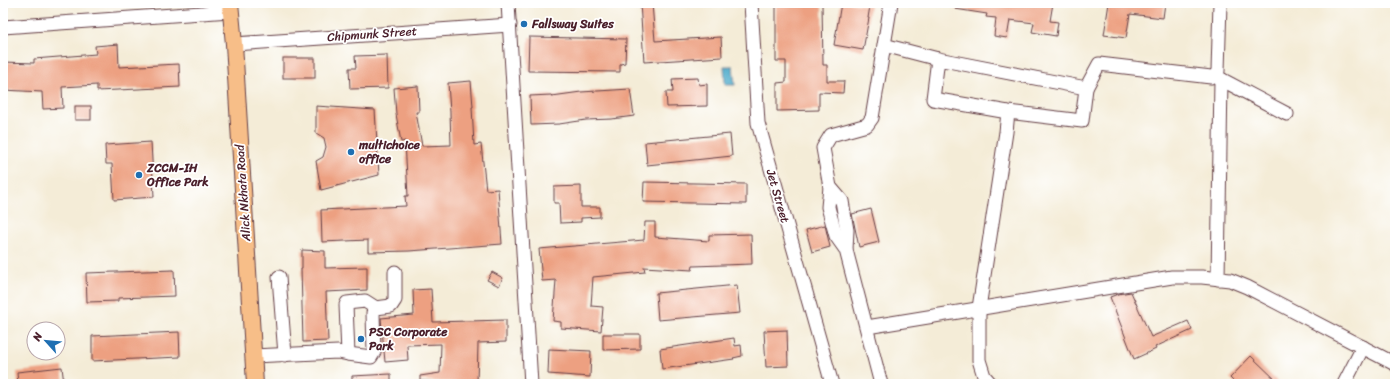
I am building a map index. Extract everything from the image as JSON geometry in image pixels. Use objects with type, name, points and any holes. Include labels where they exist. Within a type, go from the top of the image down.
[{"type":"main road","name":"Alick Nkhata Road","points":[[230,7],[234,44],[255,384]]},
{"type":"street","points":[[508,3],[531,384]]},
{"type":"street","name":"Jet Street","points":[[751,3],[758,123],[832,384]]},
{"type":"street","points":[[881,384],[846,250],[847,230],[842,201],[830,187],[823,148],[831,135],[867,126],[872,118],[891,3]]},
{"type":"street","points":[[1218,279],[1218,71],[1220,3]]},
{"type":"street","points":[[3,27],[230,7]]},
{"type":"street","name":"Chipmunk Street","points":[[234,44],[510,25]]},
{"type":"street","points":[[884,45],[938,59],[1086,88]]},
{"type":"street","points":[[938,59],[933,99],[1008,112],[1082,121],[1086,88],[1099,64],[1218,77],[1287,114]]},
{"type":"street","points":[[991,384],[984,376],[979,360],[979,308],[1008,112]]},
{"type":"street","points":[[348,354],[347,303],[365,301],[376,308],[391,306],[394,304],[395,300],[395,272]]},
{"type":"street","points":[[279,277],[285,355]]},
{"type":"street","points":[[867,327],[1172,277],[1202,277],[1230,280],[1247,287],[1395,364]]},
{"type":"street","points":[[253,356],[338,352],[371,357],[374,352],[373,313],[376,308]]},
{"type":"street","points":[[1344,384],[1362,347]]},
{"type":"water","points":[[724,66],[733,66],[735,85],[725,85]]},
{"type":"building","points":[[640,3],[652,3],[655,41],[721,37],[722,57],[644,62]]},
{"type":"building","points":[[841,3],[870,6],[863,50],[834,45]]},
{"type":"building","points":[[955,3],[1053,3],[1050,21],[1058,22],[1056,36],[1032,32],[1034,23],[1010,20],[1007,38],[994,36],[996,18],[986,17],[987,14],[955,9]]},
{"type":"building","points":[[1109,3],[1165,3],[1163,18],[1130,14],[1126,38],[1104,35]]},
{"type":"building","points":[[822,4],[823,65],[827,65],[827,81],[844,81],[843,93],[819,92],[819,110],[777,111],[777,83],[786,82],[786,61],[776,61],[776,5]]},
{"type":"building","points":[[529,37],[626,39],[625,63],[620,64],[620,72],[528,71]]},
{"type":"building","points":[[118,44],[119,67],[179,64],[180,87],[97,91],[97,85],[62,87],[63,108],[43,109],[42,92],[3,90],[3,62],[34,63],[34,59],[96,54],[95,46]]},
{"type":"building","points":[[387,55],[388,88],[350,89],[349,68],[356,68],[355,56]]},
{"type":"building","points":[[283,58],[315,58],[315,78],[283,78]]},
{"type":"building","points":[[698,78],[699,85],[707,84],[707,106],[667,107],[666,92],[673,92],[672,79]]},
{"type":"building","points":[[471,81],[474,145],[481,144],[486,190],[498,189],[502,244],[409,251],[368,252],[368,240],[322,242],[321,210],[406,206],[405,196],[408,196],[405,141],[401,142],[396,114],[394,88],[418,86],[419,112],[416,112],[422,146],[451,145],[448,83]]},
{"type":"building","points":[[630,89],[634,116],[559,124],[531,125],[530,96],[552,96],[581,92]]},
{"type":"building","points":[[75,106],[91,106],[91,120],[75,120]]},
{"type":"building","name":"multichoice office","points":[[316,106],[375,110],[379,175],[321,190],[316,161],[323,157],[326,147],[324,138],[316,133]]},
{"type":"building","points":[[730,134],[732,156],[647,165],[645,142]]},
{"type":"building","points":[[151,142],[154,197],[114,200],[112,164],[106,164],[105,145]]},
{"type":"building","points":[[644,182],[746,184],[746,204],[643,202]]},
{"type":"building","points":[[581,186],[581,207],[600,207],[600,217],[581,218],[581,222],[560,223],[559,203],[554,203],[554,187]]},
{"type":"building","points":[[871,209],[879,242],[859,247],[852,214]]},
{"type":"building","points":[[645,222],[655,222],[655,237],[709,241],[709,235],[751,234],[752,264],[693,266],[692,270],[644,267],[645,272],[593,277],[591,306],[603,307],[601,331],[561,328],[561,322],[553,321],[556,280],[542,281],[539,249],[644,240]]},
{"type":"building","points":[[825,225],[830,247],[812,252],[806,230]]},
{"type":"building","points":[[302,250],[325,251],[325,268],[367,267],[367,290],[326,292],[328,341],[303,342],[301,269]]},
{"type":"building","points":[[174,270],[175,296],[118,298],[118,301],[87,302],[86,273]]},
{"type":"building","points":[[492,272],[503,278],[499,286],[487,280]]},
{"type":"building","points":[[737,285],[740,313],[658,320],[656,293]]},
{"type":"building","points":[[431,289],[433,322],[506,320],[506,342],[478,343],[477,383],[420,381],[420,376],[440,373],[441,344],[407,345],[408,360],[385,362],[381,318],[414,315],[413,290]]},
{"type":"building","points":[[1131,292],[1151,337],[1188,321],[1192,330],[1155,347],[1156,349],[1134,359],[1110,297]]},
{"type":"building","points":[[787,330],[788,366],[766,367],[764,331]]},
{"type":"building","points":[[179,332],[180,357],[92,361],[92,336]]},
{"type":"building","points":[[603,334],[640,334],[640,349],[603,350]]},
{"type":"building","points":[[734,338],[735,346],[741,345],[742,356],[733,358],[734,359],[662,369],[660,349]]},
{"type":"building","points":[[549,349],[591,351],[590,377],[548,374]]},
{"type":"building","points":[[1251,356],[1280,384],[1236,384],[1230,378]]},
{"type":"building","points":[[62,367],[64,384],[18,384],[17,372]]},
{"type":"building","points":[[391,374],[391,384],[352,384],[352,376]]},
{"type":"place","name":"Fallsway Suites","points":[[524,24]]},
{"type":"place","name":"multichoice office","points":[[351,152]]},
{"type":"place","name":"ZCCM-IH Office Park","points":[[139,175]]},
{"type":"place","name":"PSC Corporate Park","points":[[361,339]]}]
